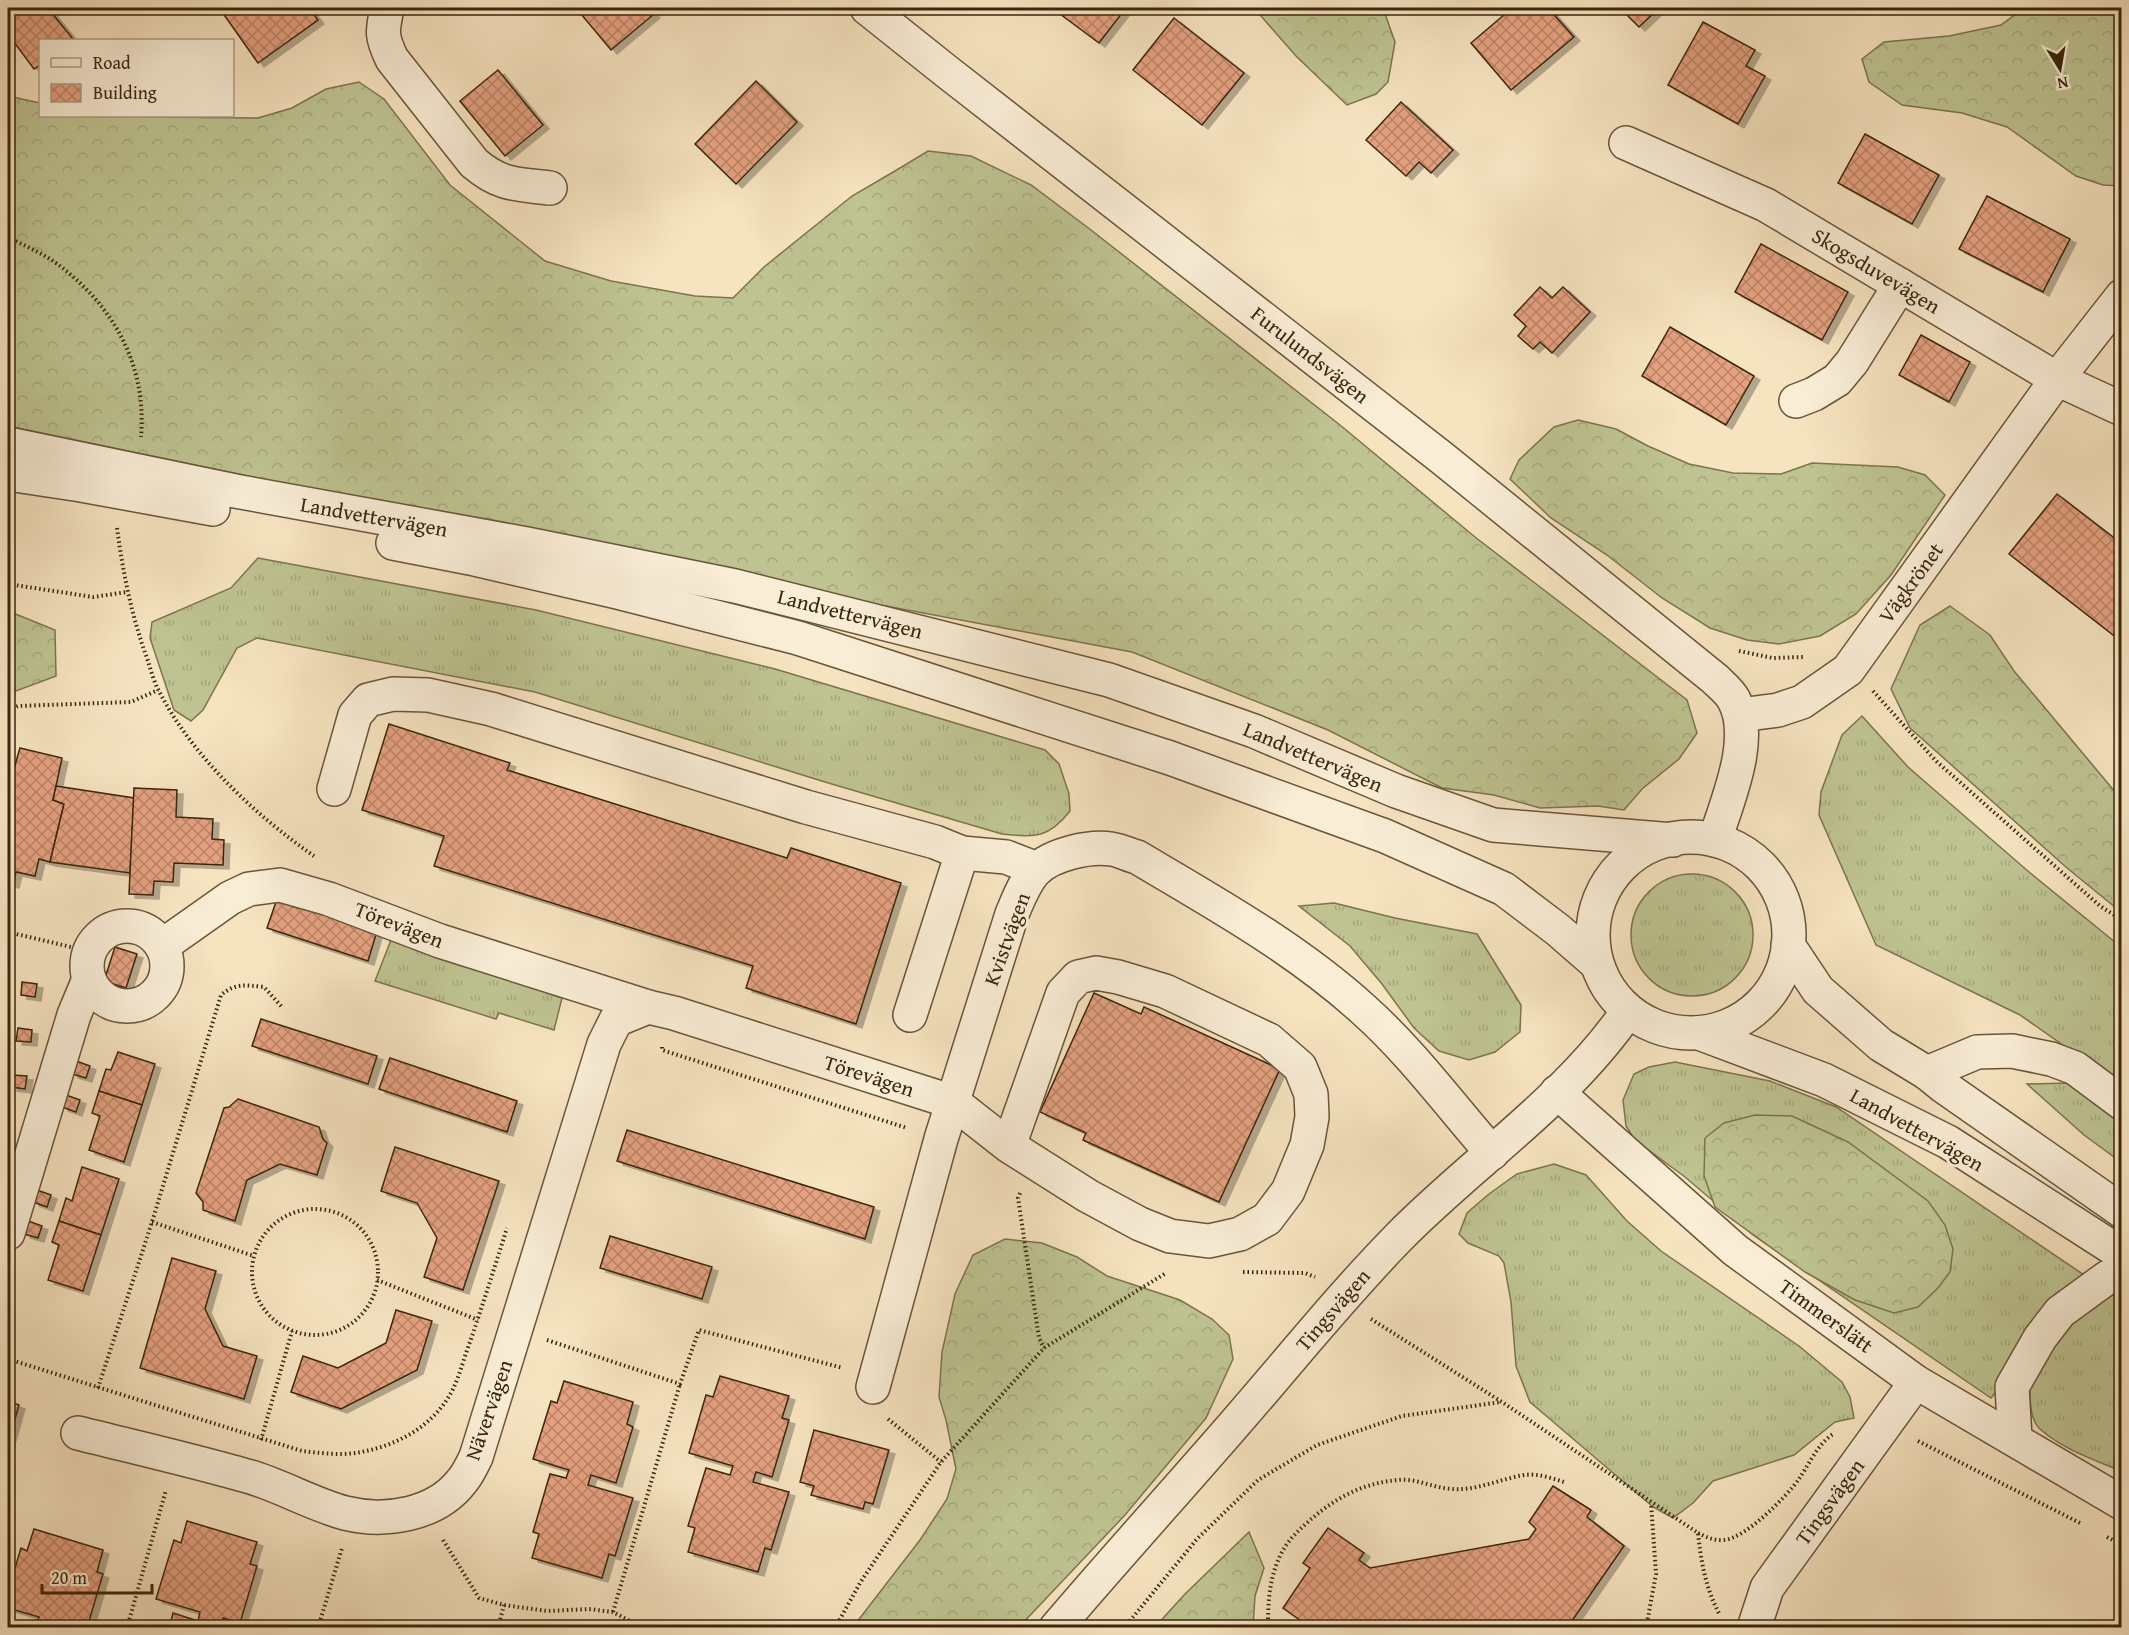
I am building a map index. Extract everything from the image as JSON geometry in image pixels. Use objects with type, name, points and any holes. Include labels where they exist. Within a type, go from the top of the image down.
[{"type":"street","points":[[387,8],[382,31],[392,59],[474,163],[491,177],[514,184],[550,188]]},
{"type":"street","name":"Furulundsvägen","points":[[867,8],[1442,458],[1715,679],[1733,698],[1740,715]]},
{"type":"street","name":"Skogsduvevägen","points":[[1626,143],[1766,205],[2058,379],[2121,409]]},
{"type":"street","points":[[1796,401],[1814,394],[1837,380],[1852,362],[1900,285]]},
{"type":"street","name":"Vägkrönet","points":[[1740,715],[1778,710],[1802,702],[1848,670],[2058,379],[2121,296]]},
{"type":"street","name":"Landvettervägen","points":[[8,444],[235,491],[527,544],[735,586],[1109,680],[1254,731],[1396,791],[1493,825],[1673,840]]},
{"type":"street","name":"Landvettervägen","points":[[8,474],[81,485],[470,558],[617,592],[798,638],[1170,758],[1385,836],[1504,889],[1558,930],[1597,964]]},
{"type":"street","points":[[334,789],[355,715],[368,700],[393,694],[428,695],[491,709],[806,807],[935,842],[962,853],[1006,857],[1037,869]]},
{"type":"street","points":[[1715,840],[1742,749],[1740,715]]},
{"type":"street","points":[[1693,838],[1715,840],[1747,852],[1774,884],[1786,913],[1788,945],[1779,978],[1759,1005],[1731,1025],[1699,1033],[1683,1033],[1661,1028],[1628,1011],[1606,985],[1597,964],[1593,931],[1598,907],[1607,885],[1629,860],[1642,851],[1673,840],[1693,838]]},
{"type":"street","name":"Kvistvägen","points":[[873,1388],[953,1102],[1012,914],[1037,869],[1065,853],[1110,849],[1137,857],[1306,962],[1363,1009],[1418,1065],[1492,1153]]},
{"type":"street","points":[[910,1015],[962,853]]},
{"type":"street","name":"Törevägen","points":[[162,946],[230,898],[249,889],[280,885],[329,899],[440,941],[953,1102]]},
{"type":"street","points":[[8,1233],[89,965],[97,939],[110,930],[124,926],[139,928],[153,934],[162,946],[168,962],[166,979],[157,993],[144,1004],[127,1007],[111,1004],[97,994],[89,965]]},
{"type":"street","name":"Landvettervägen","points":[[1788,945],[1818,990],[1881,1046],[1927,1073],[2121,1212]]},
{"type":"street","points":[[953,1102],[1009,1146],[1088,1196],[1140,1224],[1170,1236],[1209,1240],[1240,1234],[1267,1219],[1288,1191],[1307,1144],[1312,1117],[1311,1094],[1300,1067],[1269,1040],[1165,991],[1118,976],[1096,973],[1078,977],[1063,993],[1009,1146]]},
{"type":"street","name":"Nävervägen","points":[[78,1433],[249,1476],[345,1513],[393,1516],[418,1511],[444,1498],[462,1481],[476,1457],[604,1044],[616,1020],[648,1007]]},
{"type":"street","name":"Tingsvägen","points":[[1056,1628],[1372,1266],[1429,1207],[1492,1153],[1557,1092],[1613,1033],[1628,1011]]},
{"type":"street","name":"Landvettervägen","points":[[1699,1033],[1824,1080],[1948,1142],[2121,1254]]},
{"type":"street","points":[[1927,1073],[1977,1052],[2012,1051],[2051,1059],[2074,1068],[2121,1103]]},
{"type":"street","name":"Timmerslätt","points":[[1557,1092],[1735,1250],[1916,1382],[2015,1438],[2121,1503]]},
{"type":"street","points":[[2015,1438],[2012,1387],[2040,1338],[2060,1312],[2108,1277],[2121,1275]]},
{"type":"street","name":"Tingsvägen","points":[[1754,1628],[1767,1588],[1916,1382]]},
{"type":"path","points":[[8,237],[58,264],[90,292],[112,318],[122,336],[142,396],[141,445]]},
{"type":"path","points":[[8,584],[93,597],[127,592]]},
{"type":"path","points":[[1735,650],[1773,658],[1803,657],[1823,651],[1870,687],[1936,761],[2100,906],[2121,920]]},
{"type":"path","points":[[8,710],[18,706],[131,702],[158,690]]},
{"type":"path","points":[[8,932],[89,965]]},
{"type":"path","points":[[98,1388],[152,1222],[221,995],[230,987],[242,984],[264,987],[282,1007]]},
{"type":"path","points":[[1022,1184],[1018,1198],[1039,1338],[1044,1348]]},
{"type":"path","points":[[312,1209],[327,1210],[342,1215],[356,1224],[366,1235],[374,1249],[378,1265],[377,1280],[372,1298],[362,1314],[347,1326],[330,1333],[310,1335],[292,1331],[267,1313],[259,1301],[254,1286],[252,1271],[254,1256],[260,1241],[282,1218],[312,1209]]},
{"type":"path","points":[[8,1359],[302,1451],[333,1454],[360,1452],[401,1440],[423,1426],[453,1390],[478,1320],[510,1217]]},
{"type":"path","points":[[152,1222],[254,1256]]},
{"type":"path","points":[[835,1628],[860,1583],[941,1462],[1044,1348],[1169,1270]]},
{"type":"path","points":[[377,1280],[478,1320]]},
{"type":"path","points":[[1366,1316],[1502,1402],[1698,1533],[1713,1540],[1726,1540],[1743,1532],[1761,1519],[1798,1481],[1830,1436],[1842,1430],[1859,1427],[1884,1428],[1926,1444],[2089,1527]]},
{"type":"path","points":[[613,1612],[680,1384],[699,1329],[839,1366],[873,1388],[879,1413],[941,1462]]},
{"type":"path","points":[[249,1476],[292,1331]]},
{"type":"path","points":[[544,1339],[680,1384]]},
{"type":"path","points":[[1124,1628],[1197,1539],[1258,1480],[1317,1445],[1402,1416],[1502,1402]]},
{"type":"path","points":[[1268,1628],[1268,1600],[1271,1582],[1279,1557],[1290,1538],[1326,1506],[1350,1491],[1396,1480],[1412,1480],[1452,1489],[1484,1485],[1526,1475],[1564,1482]]},
{"type":"path","points":[[127,1628],[167,1484]]},
{"type":"path","points":[[1646,1628],[1656,1574],[1651,1502]]},
{"type":"path","points":[[1698,1533],[1701,1566],[1721,1617]]},
{"type":"path","points":[[2099,1533],[2121,1545]]},
{"type":"path","points":[[441,1536],[479,1598],[504,1605],[547,1611],[613,1612],[643,1628]]},
{"type":"path","points":[[318,1628],[344,1541]]},
{"type":"path","points":[[498,1628],[504,1605]]},
{"type":"green space","points":[[1254,8],[1383,8],[1395,42],[1388,82],[1376,94],[1347,105],[1296,56]]},
{"type":"green space","points":[[2024,8],[2121,8],[2121,186],[2103,185],[2076,176],[2007,127],[1962,113],[1902,105],[1869,82],[1862,59],[1884,42],[1949,36],[2001,25]]},
{"type":"green space","points":[[359,82],[384,99],[450,185],[545,261],[611,281],[695,296],[733,298],[764,267],[852,196],[928,151],[971,156],[1031,185],[1091,230],[1340,425],[1475,537],[1687,700],[1697,733],[1679,759],[1642,789],[1624,810],[1598,806],[1540,808],[1494,795],[1442,788],[1328,730],[1132,652],[721,575],[8,426],[8,96],[39,103],[39,117],[258,118],[292,108],[326,89]]},
{"type":"green space","points":[[1578,420],[1616,429],[1689,464],[1733,473],[1781,474],[1812,463],[1898,467],[1925,475],[1945,495],[1891,575],[1856,614],[1820,636],[1779,644],[1747,640],[1710,628],[1662,598],[1607,555],[1551,518],[1510,479],[1519,460],[1554,427]]},
{"type":"green space","points":[[258,558],[536,610],[775,669],[1045,750],[1059,764],[1069,794],[1070,811],[1055,827],[1040,834],[1023,836],[1002,834],[535,692],[257,638],[237,648],[203,710],[191,721],[174,710],[150,638],[152,622],[231,588]]},
{"type":"green space","points":[[1950,606],[1990,635],[2014,671],[2121,799],[2121,912],[2067,868],[1910,728],[1891,689],[1920,625]]},
{"type":"green space","points":[[8,611],[55,630],[56,676],[8,694]]},
{"type":"green space","points":[[1862,716],[1908,767],[2029,872],[2121,947],[2121,1081],[2113,1080],[2020,1015],[1876,945],[1819,815],[1821,792],[1842,735]]},
{"type":"green space","points":[[1692,874],[1715,879],[1735,892],[1748,912],[1753,935],[1748,958],[1735,978],[1715,991],[1692,996],[1669,991],[1649,978],[1636,958],[1631,935],[1636,912],[1649,892],[1669,879]]},
{"type":"green space","points":[[1334,903],[1477,934],[1521,1005],[1520,1032],[1495,1052],[1469,1060],[1439,1051],[1414,1028],[1382,984],[1350,946],[1299,906]]},
{"type":"green space","points":[[391,940],[562,998],[554,1030],[499,1013],[496,1019],[375,981]]},
{"type":"green space","points":[[1675,1062],[1770,1081],[1836,1107],[2087,1277],[1991,1398],[1753,1235],[1685,1177],[1635,1140],[1626,1126],[1623,1100],[1634,1074],[1649,1067]]},
{"type":"green space","points":[[2069,1083],[2121,1124],[2121,1162],[2084,1135],[2027,1084]]},
{"type":"green space","points":[[1755,1115],[1792,1116],[1848,1142],[1928,1201],[1945,1225],[1953,1249],[1950,1272],[1938,1288],[1918,1307],[1894,1313],[1855,1300],[1805,1272],[1715,1207],[1704,1176],[1705,1138],[1724,1123]]},
{"type":"green space","points":[[1554,1164],[1586,1175],[1627,1221],[1661,1251],[1799,1346],[1842,1382],[1850,1397],[1854,1418],[1835,1422],[1794,1455],[1713,1481],[1693,1503],[1673,1518],[1653,1507],[1530,1402],[1516,1366],[1511,1302],[1504,1263],[1499,1256],[1468,1243],[1459,1234],[1467,1213],[1489,1194],[1517,1174]]},
{"type":"green space","points":[[1005,1239],[1042,1243],[1077,1257],[1107,1276],[1180,1300],[1212,1319],[1229,1335],[1233,1359],[1206,1418],[1125,1515],[1019,1627],[853,1627],[920,1540],[947,1499],[956,1469],[939,1397],[942,1352],[955,1294],[973,1255]]},
{"type":"green space","points":[[2110,1295],[2121,1295],[2121,1471],[2079,1453],[2040,1429],[2031,1411],[2030,1399],[2031,1381],[2044,1351],[2068,1326]]},
{"type":"green space","points":[[1249,1532],[1264,1568],[1255,1596],[1253,1627],[1155,1627],[1185,1594]]},
{"type":"building","points":[[20,8],[48,8],[73,39],[39,39],[39,66],[34,69],[8,34],[8,17]]},
{"type":"building","points":[[309,8],[318,20],[258,63],[220,9]]},
{"type":"building","points":[[576,8],[648,8],[654,14],[611,50]]},
{"type":"building","points":[[1052,8],[1126,8],[1099,43]]},
{"type":"building","points":[[1499,8],[1548,8],[1574,37],[1511,90],[1471,43],[1505,14]]},
{"type":"building","points":[[1620,8],[1659,8],[1639,27]]},
{"type":"building","points":[[1174,18],[1244,73],[1202,125],[1133,70]]},
{"type":"building","points":[[1703,22],[1755,50],[1746,66],[1765,76],[1738,124],[1668,85]]},
{"type":"building","points":[[498,70],[543,125],[505,156],[460,101]]},
{"type":"building","points":[[756,81],[797,122],[736,184],[695,144]]},
{"type":"building","points":[[1401,102],[1453,150],[1431,173],[1419,162],[1406,176],[1366,140]]},
{"type":"building","points":[[1865,134],[1939,175],[1912,224],[1838,183]]},
{"type":"building","points":[[1987,196],[2070,239],[2043,292],[1959,249]]},
{"type":"building","points":[[1761,244],[1848,292],[1822,340],[1735,292]]},
{"type":"building","points":[[1540,287],[1552,298],[1563,287],[1590,312],[1552,353],[1540,342],[1533,349],[1518,336],[1526,326],[1514,315]]},
{"type":"building","points":[[1670,327],[1754,376],[1726,425],[1642,376]]},
{"type":"building","points":[[1921,335],[1970,362],[1949,402],[1899,375]]},
{"type":"building","points":[[2057,494],[2122,544],[2122,642],[2009,554]]},
{"type":"building","points":[[389,724],[510,763],[507,770],[787,858],[791,848],[901,883],[856,1024],[746,988],[753,966],[434,866],[444,836],[362,810]]},
{"type":"building","points":[[20,748],[62,758],[53,800],[64,804],[50,862],[39,859],[35,876],[16,872],[13,884],[8,883],[8,789]]},
{"type":"building","points":[[56,786],[134,798],[130,873],[50,862],[64,804],[53,800]]},
{"type":"building","points":[[134,788],[177,790],[176,817],[213,819],[212,839],[224,840],[223,865],[174,863],[173,882],[154,881],[153,895],[129,894]]},
{"type":"building","points":[[277,899],[377,931],[368,961],[267,928]]},
{"type":"building","points":[[115,947],[137,954],[126,988],[104,981]]},
{"type":"building","points":[[22,982],[37,984],[35,997],[21,995]]},
{"type":"building","points":[[1094,993],[1141,1014],[1144,1007],[1280,1069],[1219,1202],[1083,1140],[1086,1133],[1040,1112]]},
{"type":"building","points":[[261,1019],[377,1056],[368,1084],[252,1046]]},
{"type":"building","points":[[18,1028],[32,1030],[31,1042],[16,1041]]},
{"type":"building","points":[[118,1052],[155,1064],[142,1105],[99,1091],[106,1069],[111,1070]]},
{"type":"building","points":[[390,1058],[517,1101],[507,1132],[379,1089]]},
{"type":"building","points":[[76,1061],[90,1066],[86,1078],[72,1074]]},
{"type":"building","points":[[12,1075],[27,1076],[25,1089],[11,1087]]},
{"type":"building","points":[[99,1091],[142,1105],[124,1162],[89,1150],[100,1116],[92,1113]]},
{"type":"building","points":[[66,1095],[80,1100],[76,1112],[62,1107]]},
{"type":"building","points":[[238,1099],[319,1127],[327,1143],[317,1175],[280,1164],[247,1180],[235,1221],[203,1210],[203,1202],[196,1193],[224,1108],[229,1107]]},
{"type":"building","points":[[627,1130],[874,1207],[865,1239],[617,1161]]},
{"type":"building","points":[[395,1147],[499,1181],[463,1290],[424,1277],[437,1238],[417,1203],[381,1191]]},
{"type":"building","points":[[82,1167],[119,1179],[101,1235],[59,1221],[66,1198],[72,1201]]},
{"type":"building","points":[[37,1190],[51,1195],[47,1207],[33,1202]]},
{"type":"building","points":[[28,1221],[42,1226],[38,1238],[24,1234]]},
{"type":"building","points":[[59,1221],[101,1235],[83,1291],[48,1280],[59,1245],[52,1242]]},
{"type":"building","points":[[610,1236],[712,1267],[702,1299],[600,1268]]},
{"type":"building","points":[[172,1258],[216,1271],[205,1309],[223,1346],[257,1356],[244,1399],[140,1368]]},
{"type":"building","points":[[396,1310],[432,1321],[417,1370],[341,1409],[291,1392],[303,1356],[338,1368],[386,1343]]},
{"type":"building","points":[[720,1376],[789,1396],[782,1418],[789,1420],[772,1477],[756,1472],[753,1482],[789,1492],[771,1550],[765,1548],[758,1572],[688,1552],[695,1528],[688,1526],[706,1468],[730,1475],[733,1466],[689,1453],[706,1395],[713,1397]]},
{"type":"building","points":[[564,1381],[633,1402],[627,1424],[633,1427],[616,1483],[591,1475],[588,1485],[633,1498],[615,1556],[609,1554],[602,1578],[532,1558],[539,1534],[533,1532],[550,1474],[566,1478],[569,1470],[533,1459],[551,1401],[557,1403]]},
{"type":"building","points":[[8,1401],[19,1405],[8,1444]]},
{"type":"building","points":[[814,1430],[889,1450],[873,1504],[865,1502],[863,1509],[811,1495],[814,1486],[800,1482]]},
{"type":"building","points":[[1553,1486],[1591,1510],[1587,1517],[1624,1546],[1567,1628],[1553,1628],[1544,1621],[1507,1628],[1311,1628],[1283,1608],[1310,1568],[1303,1563],[1328,1528],[1364,1553],[1359,1560],[1370,1568],[1529,1539],[1536,1529],[1529,1522]]},
{"type":"building","points":[[187,1521],[257,1542],[250,1564],[257,1566],[240,1623],[223,1618],[220,1628],[169,1628],[173,1613],[198,1621],[200,1612],[156,1599],[174,1540],[181,1543]]},
{"type":"building","points":[[34,1529],[103,1550],[97,1572],[103,1574],[87,1628],[77,1628],[61,1623],[60,1628],[18,1628],[20,1621],[36,1626],[39,1617],[8,1608],[8,1591],[21,1548],[27,1551]]}]
